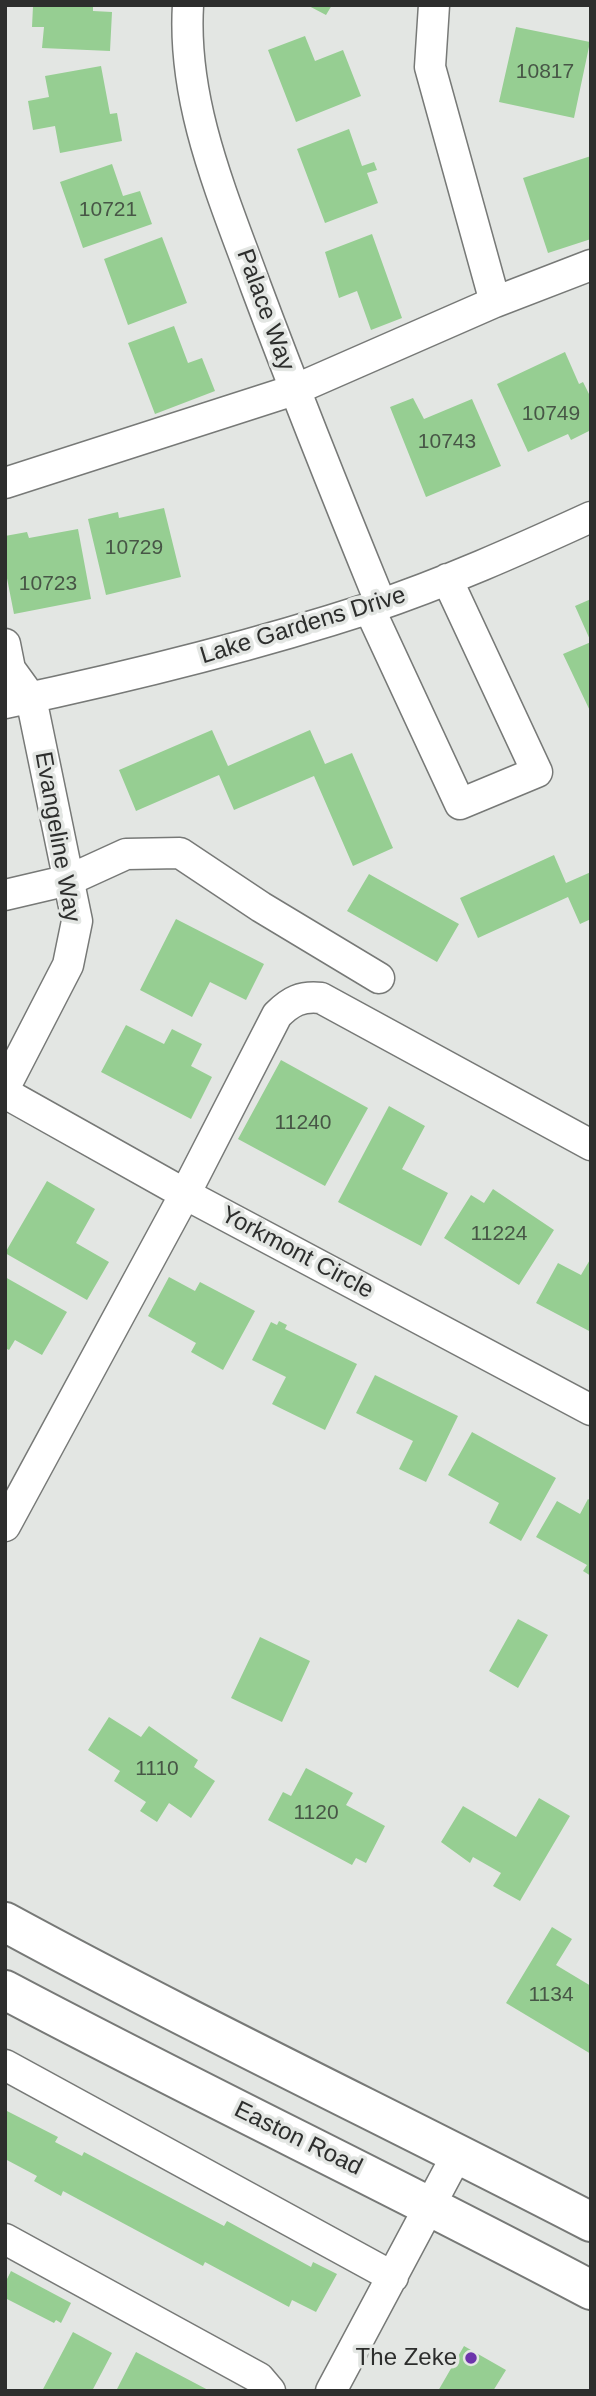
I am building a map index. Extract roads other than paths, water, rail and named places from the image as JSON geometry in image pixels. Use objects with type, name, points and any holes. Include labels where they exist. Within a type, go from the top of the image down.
[{"type":"main road","points":[[5,1922],[145,1998],[591,2222]]},
{"type":"main road","name":"Easton Road","points":[[5,1990],[133,2058],[431,2205],[591,2290]]},
{"type":"street","name":"Palace Way","points":[[187,5],[185,41],[205,149],[375,606],[460,804],[537,772],[447,579]]},
{"type":"street","points":[[433,5],[430,66],[495,302]]},
{"type":"street","points":[[5,483],[294,390],[495,302],[591,265]]},
{"type":"street","name":"Lake Gardens Drive","points":[[18,700],[209,657],[375,606],[447,579],[591,517]]},
{"type":"street","points":[[5,644],[18,700]]},
{"type":"street","name":"Evangeline Way","points":[[5,1087],[68,965],[77,921],[69,880],[18,700]]},
{"type":"street","points":[[5,895],[69,880],[126,854],[180,853],[261,907],[379,978]]},
{"type":"street","points":[[5,1526],[185,1194],[277,1015],[289,1003],[304,996],[321,998],[591,1145]]},
{"type":"street","name":"Yorkmont Circle","points":[[5,1093],[185,1194],[591,1410]]},
{"type":"street","points":[[5,2064],[393,2277]]},
{"type":"street","points":[[331,2391],[458,2153]]},
{"type":"street","points":[[5,2239],[259,2378],[270,2391]]},
{"type":"place","name":"The Zeke","points":[[471,2358]]}]
